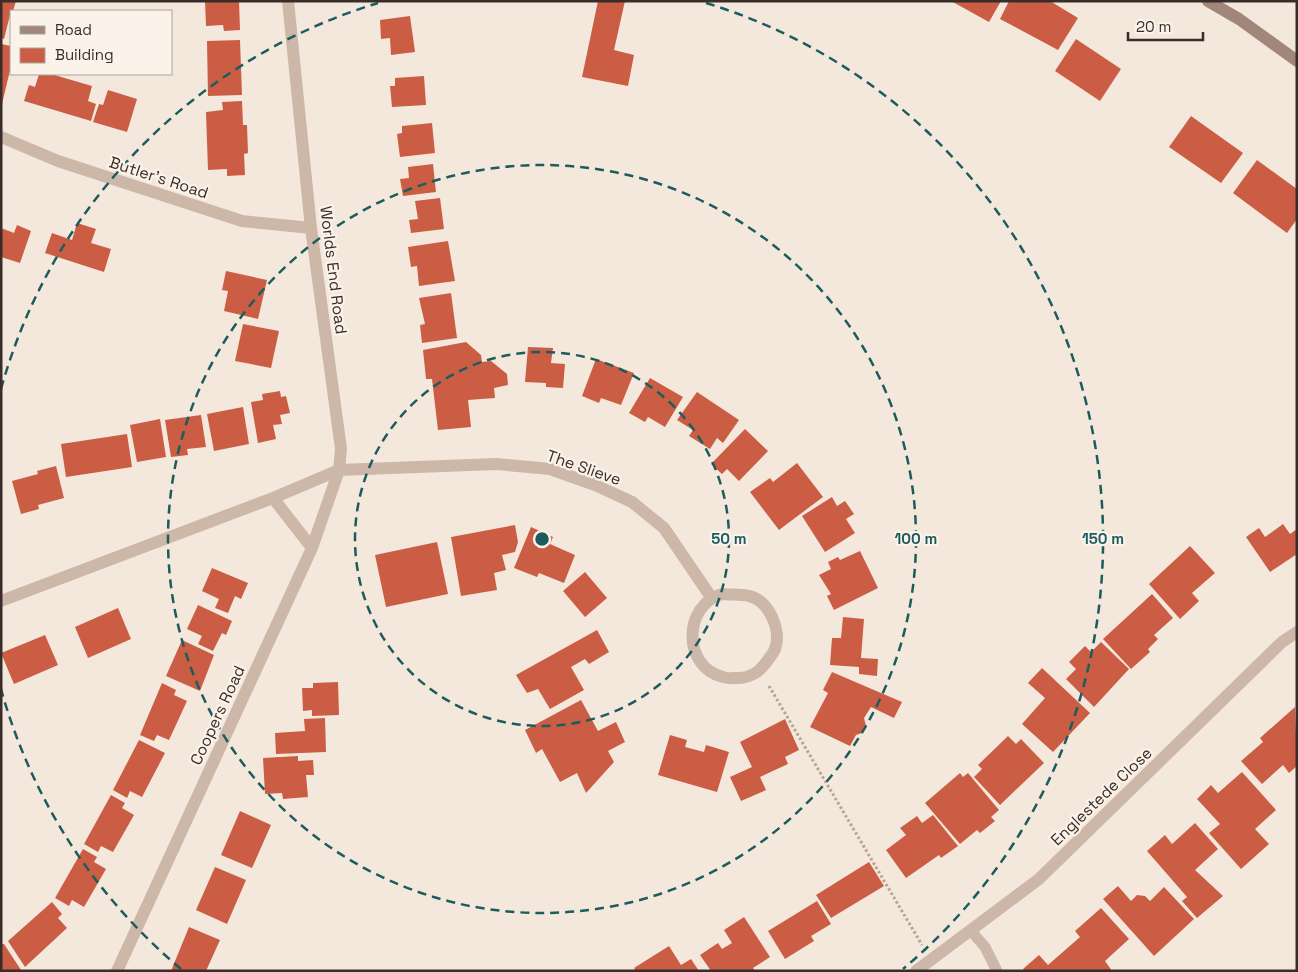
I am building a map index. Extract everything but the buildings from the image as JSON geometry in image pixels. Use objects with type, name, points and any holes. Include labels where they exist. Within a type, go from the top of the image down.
[{"type":"main road","points":[[1208,1],[1239,19],[1297,62]]},
{"type":"street","name":"Worlds End Road","points":[[288,1],[311,228],[341,449],[340,470]]},
{"type":"street","name":"Butler's Road","points":[[1,137],[58,162],[242,220],[311,228]]},
{"type":"street","name":"The Slieve","points":[[340,470],[496,464],[550,469],[595,485],[632,502],[664,528],[711,598]]},
{"type":"street","points":[[1,601],[273,498],[340,470]]},
{"type":"street","name":"Coopers Road","points":[[117,971],[312,548],[340,470]]},
{"type":"street","points":[[273,498],[312,548]]},
{"type":"street","points":[[722,594],[751,596],[768,608],[777,628],[776,648],[760,670],[745,678],[722,678],[703,666],[692,644],[694,621],[711,598],[722,594]]},
{"type":"street","name":"Englestede Close","points":[[916,971],[932,961],[1039,879],[1282,642],[1297,632]]},
{"type":"lane","points":[[971,930],[986,947],[997,971]]},
{"type":"path","points":[[760,670],[932,961]]}]
